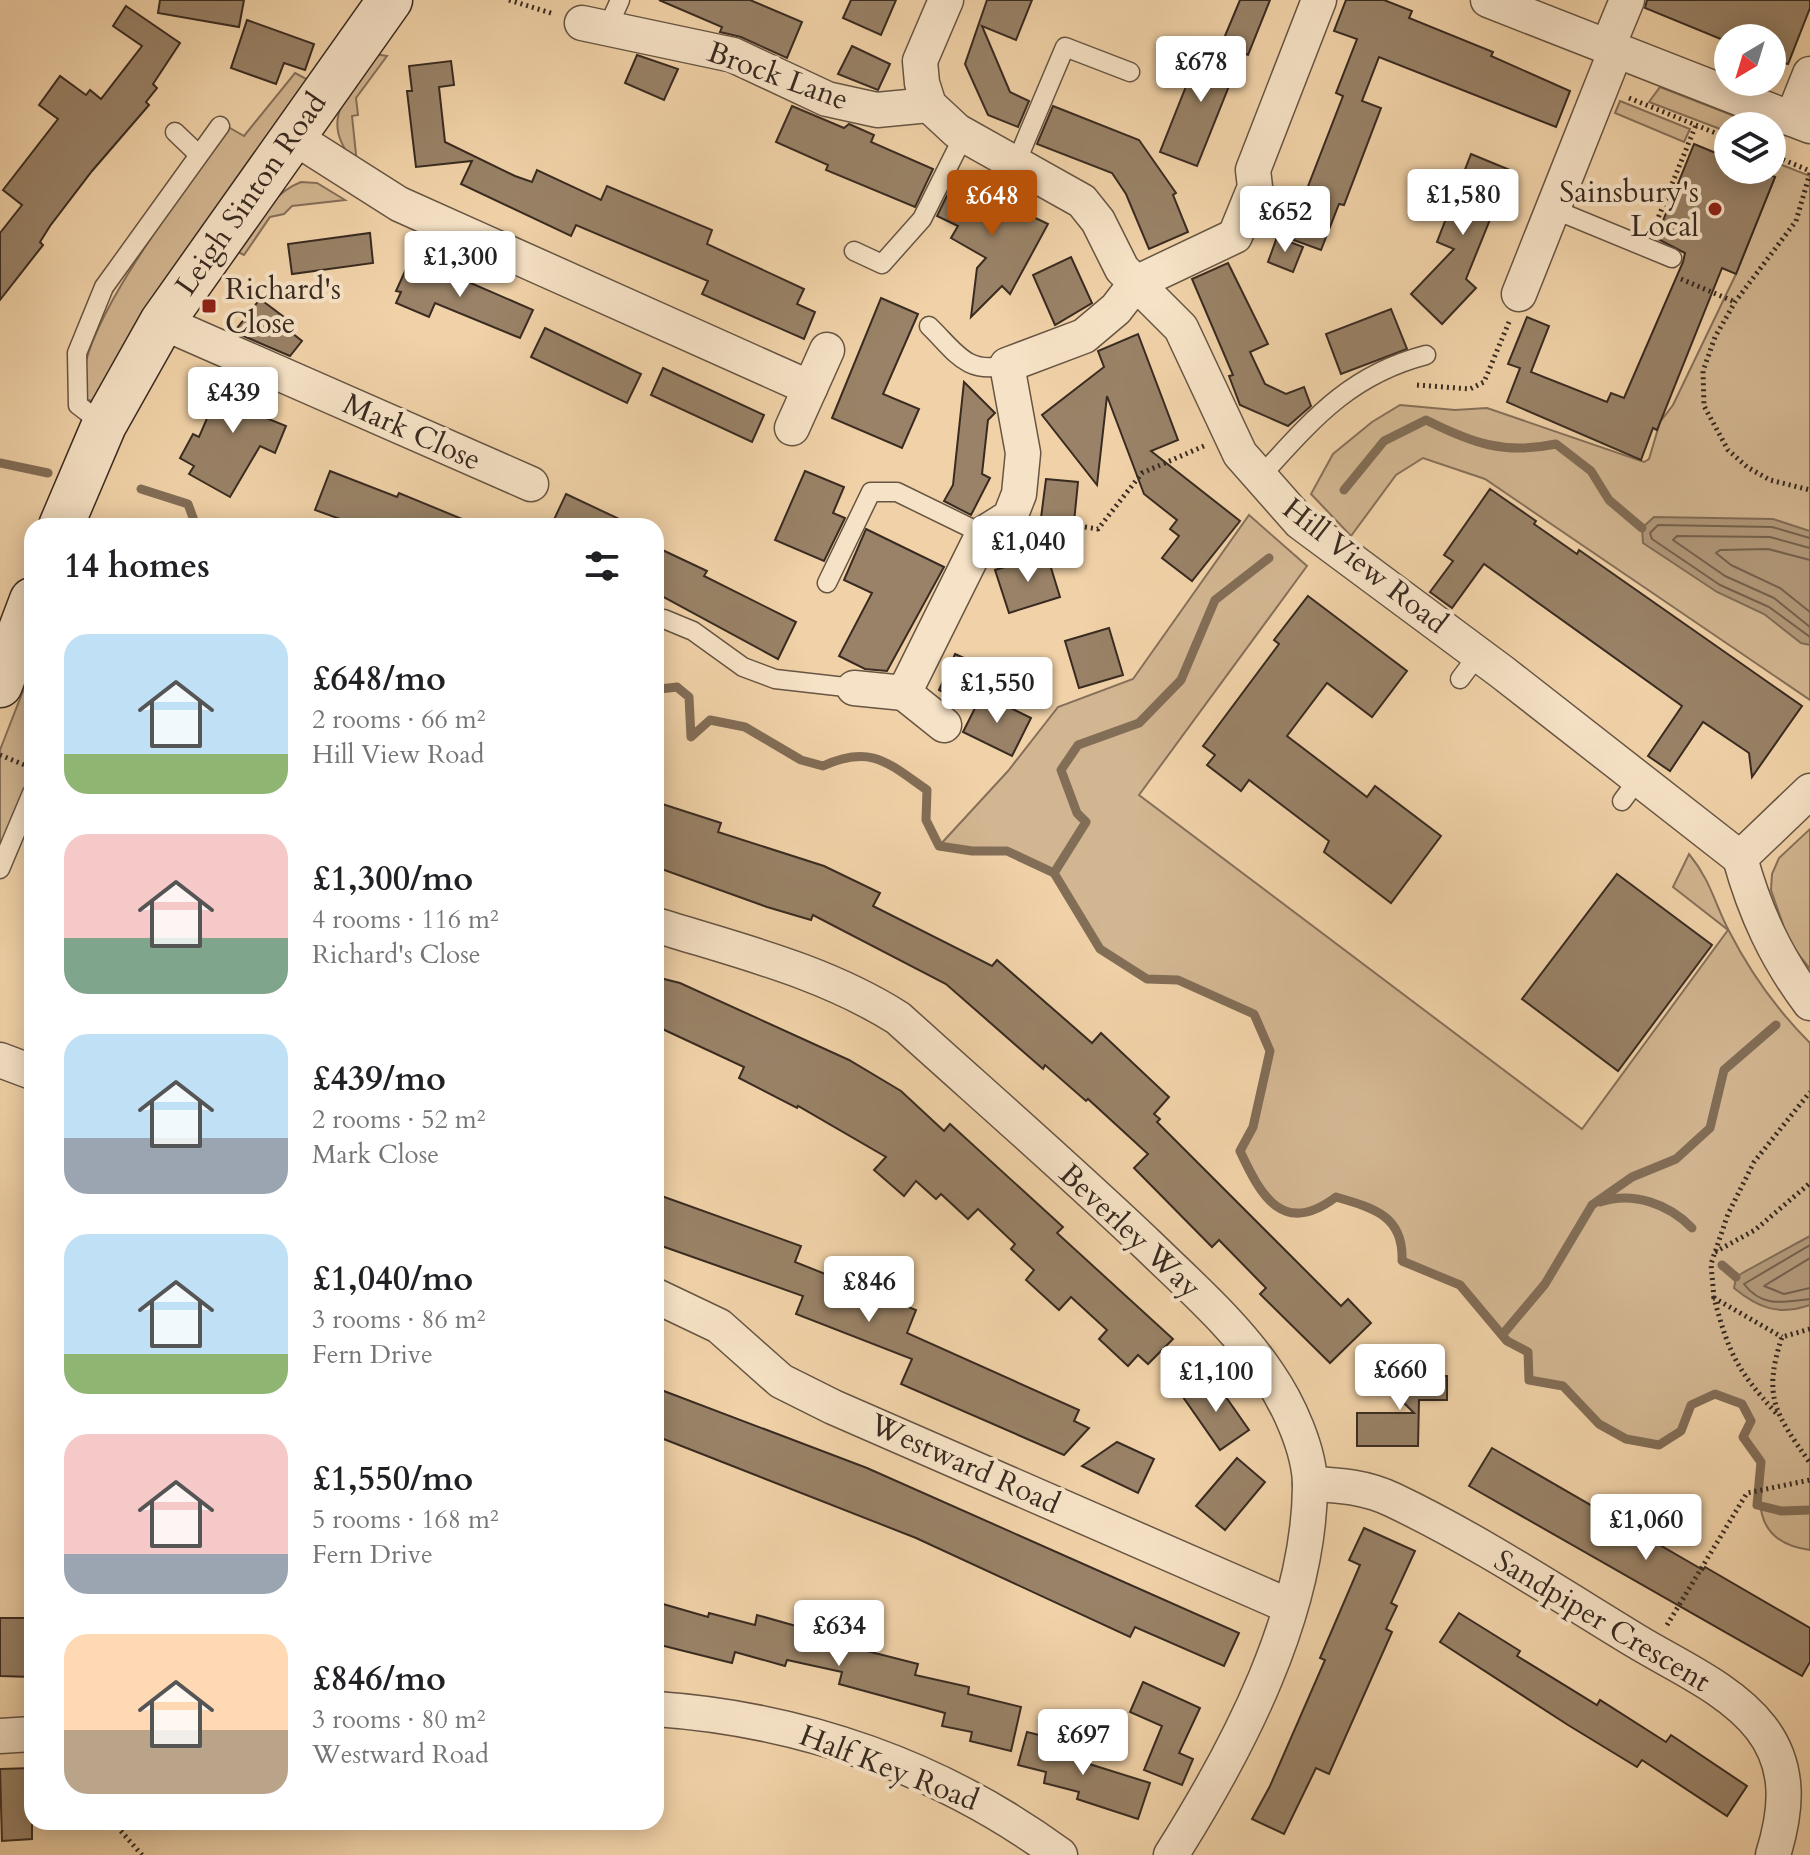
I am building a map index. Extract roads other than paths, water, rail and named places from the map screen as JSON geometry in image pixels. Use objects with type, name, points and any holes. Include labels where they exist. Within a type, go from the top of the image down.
[{"type":"main road","name":"Leigh Sinton Road","points":[[64,518],[104,425],[162,322],[390,0]]},
{"type":"main road","points":[[0,685],[17,622]]},
{"type":"street","points":[[929,105],[922,83],[920,61],[946,0]]},
{"type":"street","points":[[904,693],[983,534],[1010,517],[1019,494],[1023,453],[1007,365],[1084,336],[1116,309],[1136,283],[1235,236],[1255,187],[1253,170],[1319,0]]},
{"type":"street","points":[[1488,0],[1801,122],[1810,74]]},
{"type":"street","points":[[1519,294],[1601,87],[1627,0]]},
{"type":"street","name":"Brock Lane","points":[[603,17],[733,55],[839,102],[877,110],[929,105]]},
{"type":"street","name":"Hill View Road","points":[[929,105],[964,135],[1082,201],[1098,221],[1122,269],[1181,328],[1240,454],[1300,522],[1469,667],[1631,790],[1740,858]]},
{"type":"street","points":[[292,136],[399,204],[810,388]]},
{"type":"street","name":"Mark Close","points":[[162,322],[531,484]]},
{"type":"street","points":[[792,428],[827,350]]},
{"type":"street","points":[[854,688],[904,693],[944,725]]},
{"type":"street","points":[[1810,791],[1740,858],[1753,906],[1769,940],[1810,1003]]},
{"type":"street","name":"Beverley Way","points":[[664,927],[823,977],[861,994],[898,1018],[1106,1205],[1230,1327],[1268,1373],[1294,1419],[1310,1484],[1299,1575],[1268,1670],[1238,1736],[1213,1789],[1171,1855]]},
{"type":"street","points":[[0,1060],[24,1069]]},
{"type":"street","name":"Westward Road","points":[[664,1300],[719,1326],[781,1381],[833,1407],[1289,1606]]},
{"type":"street","name":"Sandpiper Crescent","points":[[1310,1484],[1354,1485],[1392,1499],[1731,1699],[1761,1728],[1779,1761],[1786,1795],[1773,1855]]},
{"type":"street","name":"Half Key Road","points":[[664,1710],[753,1719],[844,1744],[971,1796],[1013,1820],[1060,1855]]},
{"type":"street","points":[[0,1736],[24,1734]]},
{"type":"lane","points":[[1016,163],[1065,47],[1130,72]]},
{"type":"lane","points":[[104,425],[78,405],[77,353],[104,287],[220,126]]},
{"type":"lane","points":[[175,132],[198,154]]},
{"type":"lane","points":[[854,251],[882,264],[922,219],[964,135]]},
{"type":"lane","points":[[1553,209],[1647,248],[1670,266]]},
{"type":"lane","points":[[929,326],[969,365],[987,370],[1007,365]]},
{"type":"lane","points":[[1260,477],[1346,389],[1377,372],[1426,355]]},
{"type":"lane","points":[[827,583],[871,492],[897,492],[983,534],[1068,549]]},
{"type":"lane","points":[[664,619],[693,631],[743,667],[775,679],[854,688]]},
{"type":"lane","points":[[0,869],[24,812]]},
{"type":"water","points":[[1654,517],[1773,519],[1810,531],[1810,645],[1801,643],[1764,614],[1717,592],[1643,543],[1642,528]]},
{"type":"water","points":[[1810,1236],[1810,1305],[1788,1310],[1769,1308],[1734,1288],[1736,1277]]},
{"type":"waterway","points":[[1344,490],[1384,441],[1426,420],[1489,445],[1520,448],[1556,444],[1591,471],[1609,500],[1642,528]]},
{"type":"waterway","points":[[0,463],[48,473]]},
{"type":"waterway","points":[[141,489],[188,504],[193,518]]},
{"type":"waterway","points":[[1054,873],[1086,822],[1077,813],[1061,770],[1078,745],[1139,723],[1181,680],[1215,600],[1269,558]]},
{"type":"waterway","points":[[664,689],[677,687],[689,697],[691,737],[710,720],[745,727],[801,760],[823,766],[854,757],[867,757],[890,765],[927,790],[926,820],[939,846],[972,851],[1007,851],[1054,873],[1100,949],[1147,979],[1178,980],[1254,1014],[1270,1051],[1253,1127],[1240,1151],[1256,1183],[1276,1206],[1288,1212],[1302,1213],[1336,1197],[1363,1205],[1384,1216],[1398,1234],[1402,1261],[1460,1285],[1507,1341],[1528,1352],[1529,1380],[1563,1386],[1599,1424],[1626,1439],[1659,1445],[1681,1431],[1691,1405],[1715,1394],[1742,1404],[1751,1421],[1743,1437],[1761,1462],[1757,1505],[1781,1511],[1810,1510]]},
{"type":"waterway","points":[[1503,1334],[1545,1284],[1592,1205],[1632,1177],[1676,1159],[1710,1128],[1724,1070],[1776,1025]]},
{"type":"waterway","points":[[1600,1202],[1625,1198],[1650,1202],[1673,1212],[1692,1228]]},
{"type":"waterway","points":[[1722,1265],[1736,1277]]},
{"type":"place","name":"Sainsbury's Local","points":[[1715,209]]},
{"type":"place","name":"Richard's Close","points":[[209,306]]}]
